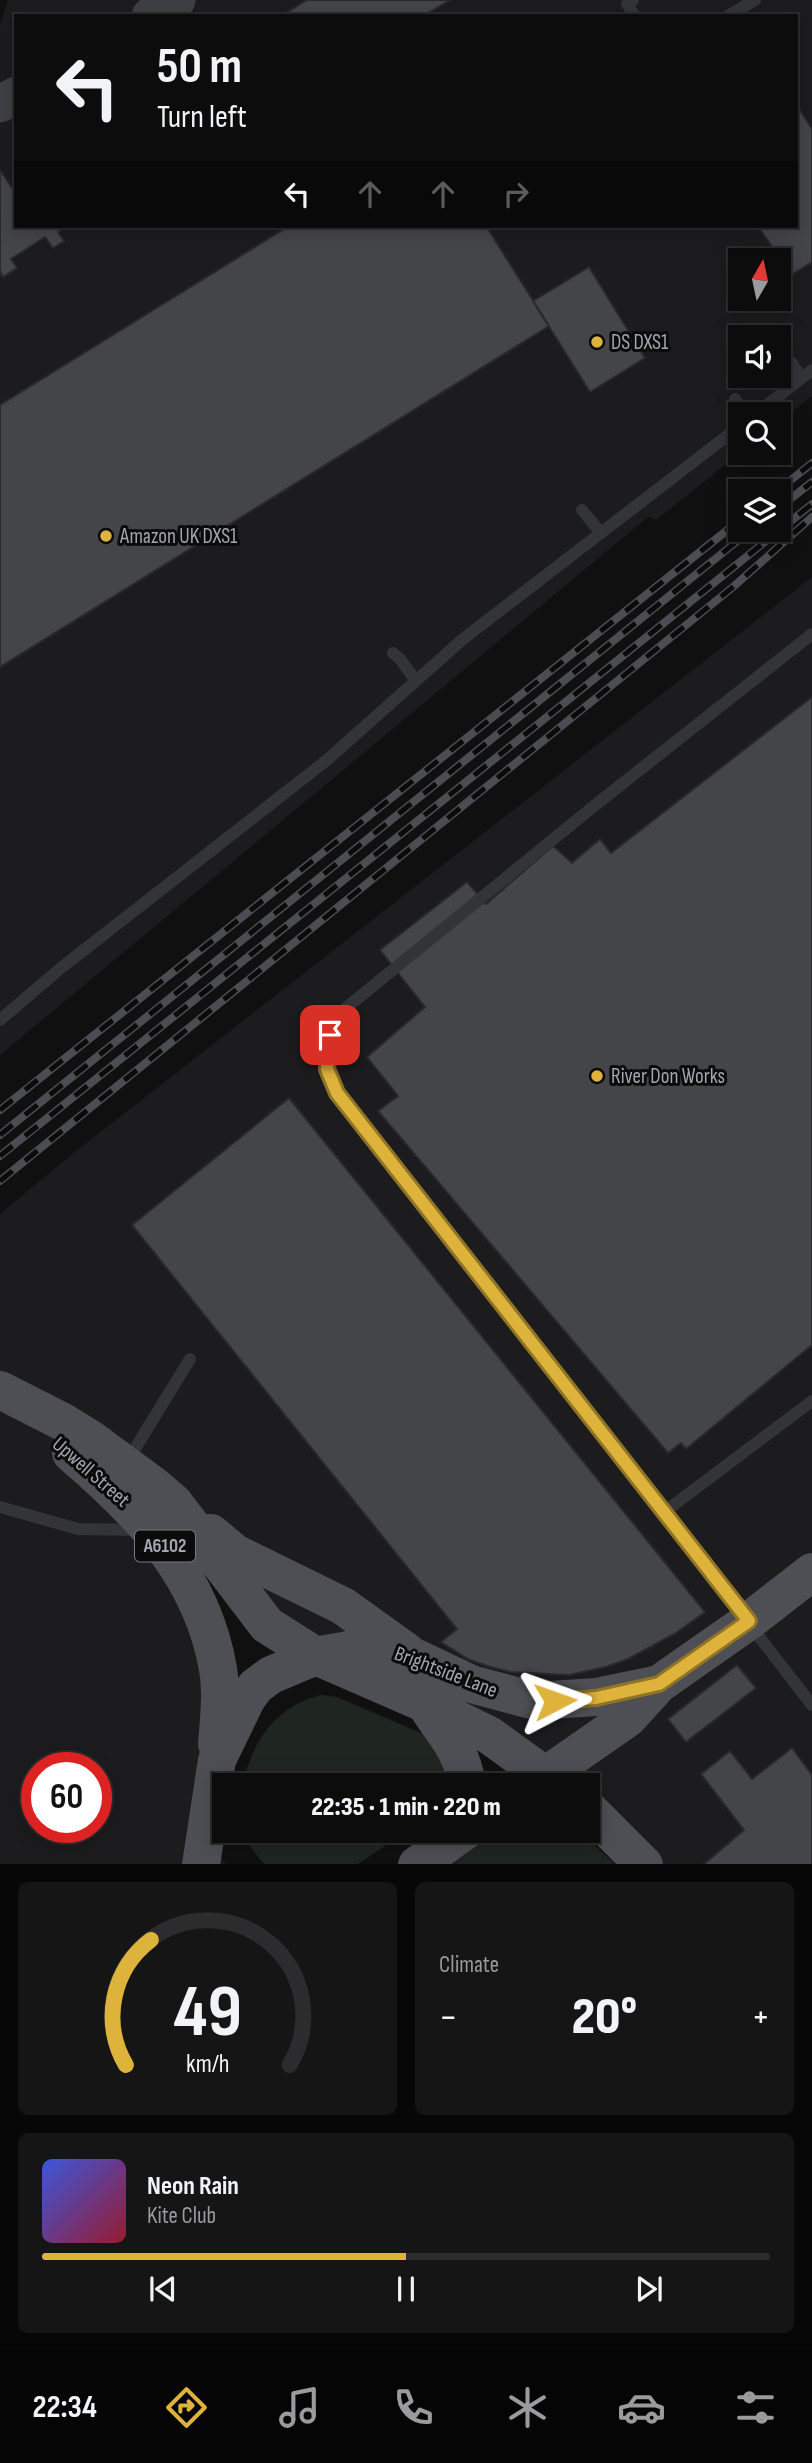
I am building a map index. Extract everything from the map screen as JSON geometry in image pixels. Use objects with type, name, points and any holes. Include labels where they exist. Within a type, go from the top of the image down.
[{"type":"main road","points":[[153,14],[177,0]]},
{"type":"main road","name":"Upwell Street","points":[[0,1391],[118,1476],[163,1517],[267,1625],[316,1656],[424,1703],[489,1735],[535,1773]]},
{"type":"main road","points":[[163,1517],[343,1606],[414,1657]]},
{"type":"main road","name":"Upwell Street","points":[[163,1517],[166,1548],[204,1615],[210,1631],[219,1682],[217,1760]]},
{"type":"main road","name":"Brightside Lane","points":[[558,1773],[628,1718],[659,1684],[749,1621],[812,1572]]},
{"type":"main road","name":"Brightside Lane","points":[[217,1760],[247,1698],[256,1686],[271,1675],[316,1656],[372,1647],[399,1651],[471,1684],[535,1701],[596,1698],[659,1684]]},
{"type":"main road","points":[[424,1703],[446,1731],[461,1758],[464,1773]]},
{"type":"main road","points":[[217,1760],[203,1846],[227,1864]]},
{"type":"main road","points":[[600,1821],[644,1864]]},
{"type":"main road","points":[[417,1864],[448,1843]]},
{"type":"lane","points":[[633,0],[627,4],[634,14]]},
{"type":"lane","points":[[731,14],[755,0]]},
{"type":"lane","points":[[771,402],[807,374],[792,363]]},
{"type":"lane","points":[[0,1020],[61,968],[327,760],[463,639],[728,435]]},
{"type":"lane","points":[[582,510],[601,533]]},
{"type":"lane","points":[[812,634],[605,797],[341,1012],[330,1035],[327,1069],[337,1093],[812,1705]]},
{"type":"lane","points":[[393,653],[416,681]]},
{"type":"lane","points":[[118,1476],[190,1359]]},
{"type":"lane","points":[[663,1513],[812,1401]]},
{"type":"lane","points":[[0,1507],[78,1529],[163,1517]]},
{"type":"lane","points":[[801,1689],[812,1679]]},
{"type":"shaded area","points":[[8,0],[812,0],[812,396],[791,413],[791,402],[728,402],[728,463],[656,520],[648,517],[0,1055],[0,25]]},
{"type":"shaded area","points":[[812,577],[812,1864],[644,1864],[600,1821],[600,1773],[535,1773],[316,1656],[0,1390],[0,1214],[71,1155]]},
{"type":"shaded area","points":[[0,1392],[111,1487],[204,1615],[212,1843],[215,1843],[215,1853],[227,1864],[0,1864]]},
{"type":"shaded area","points":[[321,1695],[337,1697],[435,1739],[451,1773],[246,1773],[252,1754],[268,1728],[279,1717],[305,1700]]},
{"type":"shaded area","points":[[389,1843],[358,1864],[264,1864],[248,1844]]},
{"type":"shaded area","points":[[477,1843],[592,1843],[615,1864],[447,1864]]},
{"type":"building","points":[[307,0],[450,0],[426,14],[284,14]]},
{"type":"building","points":[[798,107],[812,129],[812,262],[791,275],[791,248],[773,248],[759,228],[798,228]]},
{"type":"building","points":[[0,170],[14,191],[14,228],[65,228],[58,232],[64,241],[53,248],[45,237],[11,259],[17,268],[3,277],[0,271]]},
{"type":"building","name":"Amazon UK DXS1","points":[[286,228],[487,228],[549,326],[0,667],[0,405]]},
{"type":"building","name":"DS DXS1","points":[[589,267],[645,358],[590,392],[533,301]]},
{"type":"building","name":"River Don Works","points":[[812,697],[812,1345],[686,1449],[681,1443],[668,1453],[378,1111],[398,1096],[367,1057],[425,1007],[380,950],[467,882],[486,904],[553,846],[572,863],[600,839],[611,853]]},
{"type":"building","points":[[289,1098],[705,1612],[676,1633],[628,1659],[569,1675],[511,1672],[487,1666],[468,1659],[441,1642],[457,1629],[132,1225]]},
{"type":"building","points":[[737,1665],[756,1688],[686,1742],[668,1719]]},
{"type":"building","points":[[792,1748],[812,1775],[812,1864],[704,1864],[744,1830],[701,1774],[730,1751],[752,1779]]},
{"type":"railway","points":[[791,480],[812,463]]},
{"type":"railway","points":[[791,499],[812,482]]},
{"type":"railway","points":[[0,1156],[812,504]]},
{"type":"railway","points":[[0,1181],[733,587],[812,517]]},
{"type":"railway","points":[[0,1110],[728,530]]},
{"type":"railway","points":[[0,1135],[736,542]]},
{"type":"place","name":"DS DXS1","points":[[597,342]]},
{"type":"place","name":"Amazon UK DXS1","points":[[106,536]]},
{"type":"place","name":"River Don Works","points":[[597,1076]]},
{"type":"route","points":[[330,1035],[327,1069],[337,1093],[749,1621],[659,1684],[596,1698],[555,1701]]}]
